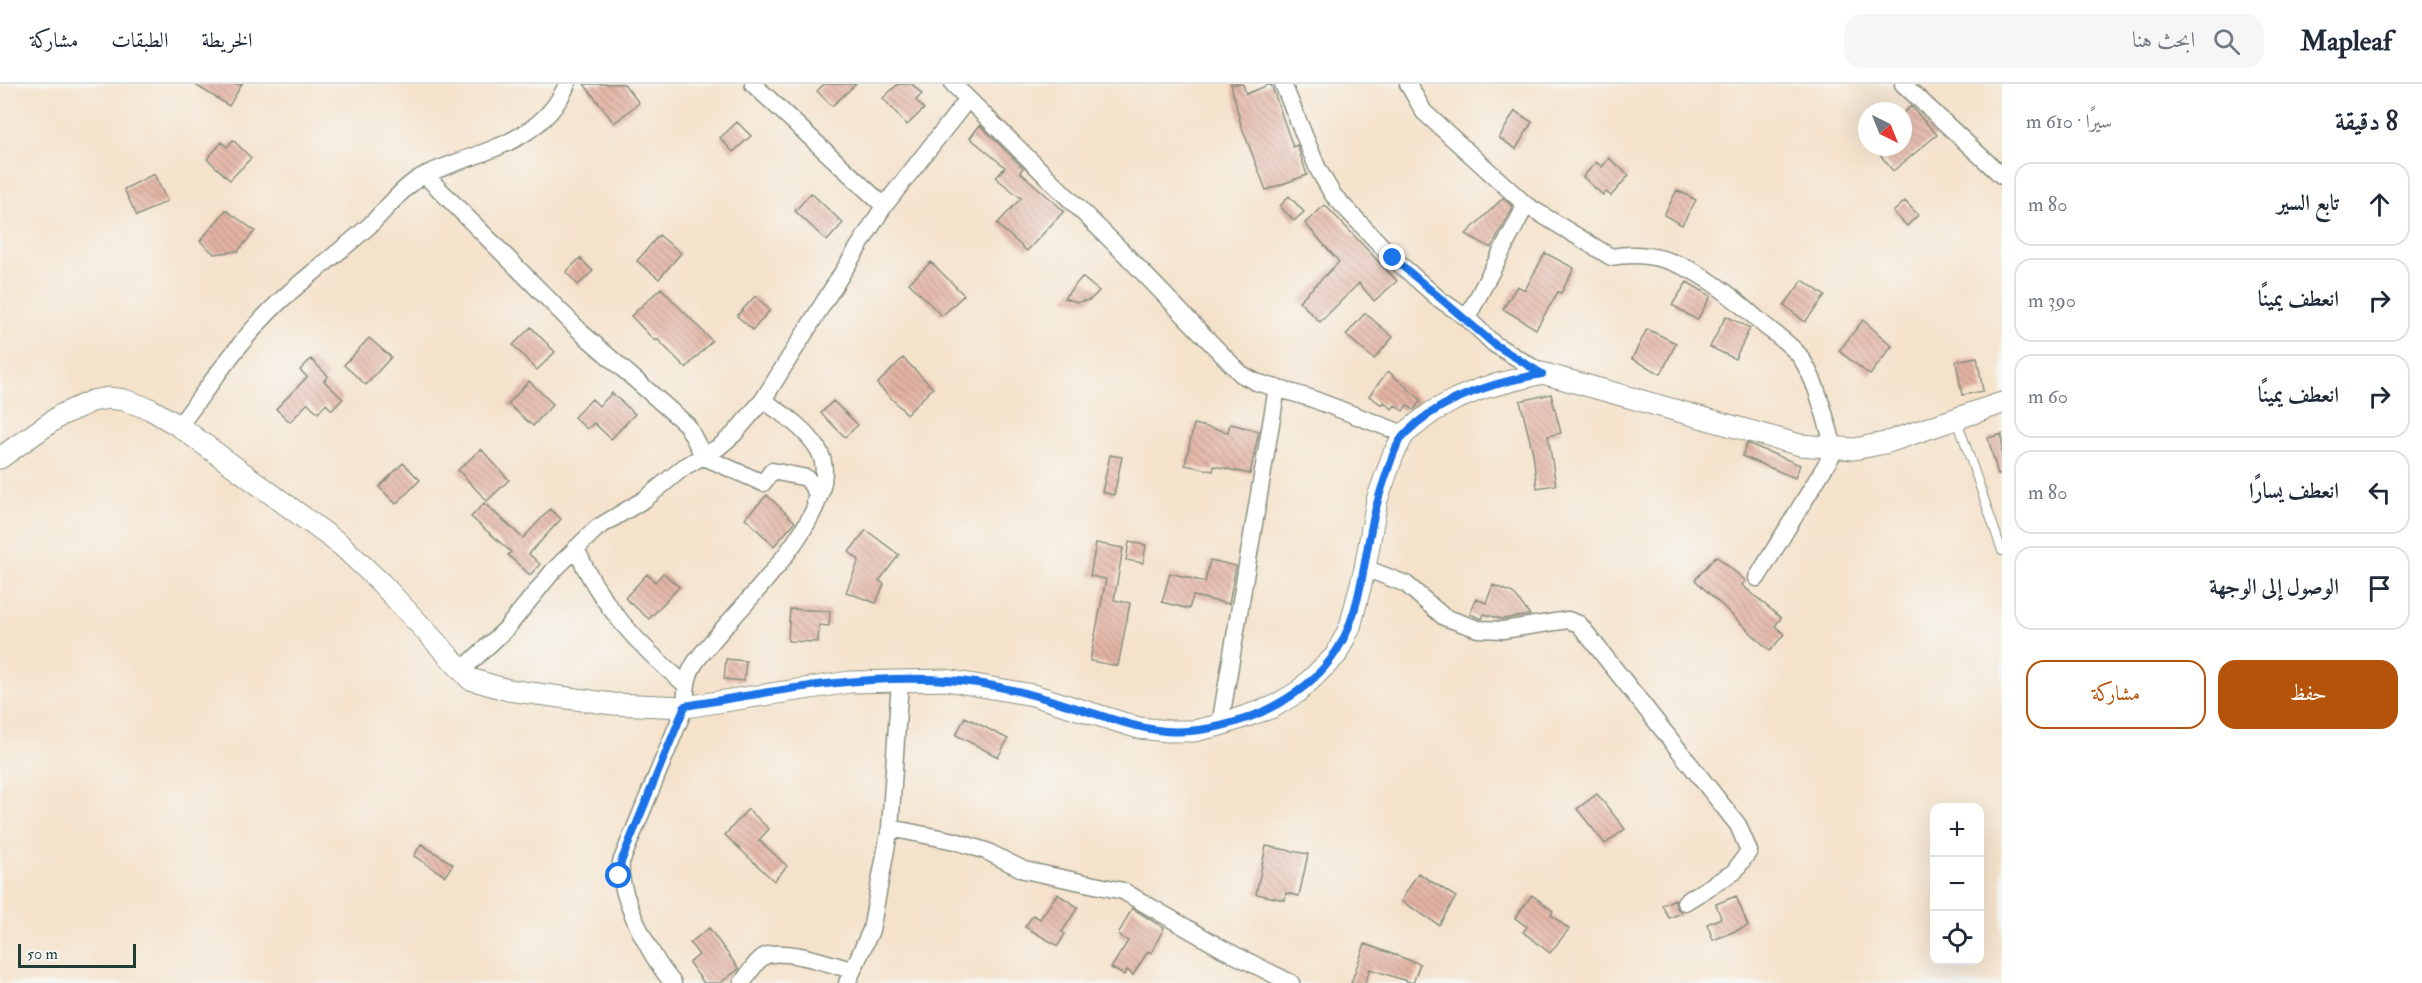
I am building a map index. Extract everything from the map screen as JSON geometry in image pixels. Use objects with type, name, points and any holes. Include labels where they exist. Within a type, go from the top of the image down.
[{"type":"street","points":[[179,426],[228,361],[278,303],[425,175],[459,164],[524,135],[551,112],[561,99],[567,84]]},
{"type":"street","points":[[753,84],[884,206]]},
{"type":"street","points":[[953,84],[1122,251],[1241,374],[1256,382],[1404,434]]},
{"type":"street","points":[[1283,84],[1318,169],[1333,195],[1393,258],[1438,299],[1467,318],[1494,344],[1542,374],[1800,445],[1834,450],[1885,443],[2002,403]]},
{"type":"street","points":[[1408,84],[1424,112],[1526,206],[1611,257],[1629,254],[1682,264],[1716,284],[1798,355],[1818,396],[1834,450],[1757,578]]},
{"type":"street","points":[[1903,84],[2002,176]]},
{"type":"street","points":[[461,671],[506,629],[553,571],[597,528],[645,499],[684,467],[704,457],[734,434],[763,400],[884,206],[968,99]]},
{"type":"street","points":[[425,175],[583,334],[687,425],[704,457],[763,483],[772,471],[807,478],[818,495],[805,527],[785,558],[696,662],[686,685],[685,706],[621,862],[619,876],[628,903],[663,972],[673,983]]},
{"type":"street","points":[[1467,318],[1526,206]]},
{"type":"street","points":[[0,458],[61,415],[92,400],[108,398],[124,400],[150,409],[179,426],[341,544],[461,671],[477,682],[508,690],[613,704],[685,706],[850,682],[946,680],[1033,695],[1139,728],[1194,731],[1220,725],[1273,707],[1298,692],[1330,661],[1350,627],[1365,568],[1377,500],[1393,454],[1404,434],[1432,412],[1456,399],[1483,388],[1542,374]]},
{"type":"street","points":[[1220,725],[1277,388]]},
{"type":"street","points":[[763,400],[807,435],[824,465],[821,487],[805,527]]},
{"type":"street","points":[[576,548],[588,578],[605,603],[664,666],[686,685]]},
{"type":"street","points":[[1365,568],[1406,584],[1444,617],[1478,628],[1503,630],[1568,620],[1579,624],[1738,825],[1749,851],[1734,872],[1686,902]]},
{"type":"street","points":[[742,983],[761,958],[770,954],[783,953],[849,976],[871,930],[890,828],[900,681]]},
{"type":"street","points":[[890,828],[986,851],[1034,872],[1123,891],[1223,950],[1291,983]]},
{"type":"lane","points":[[1957,420],[2002,551]]},
{"type":"building","points":[[194,84],[242,84],[229,106]]},
{"type":"building","points":[[584,84],[624,84],[639,103],[614,123]]},
{"type":"building","points":[[824,84],[856,84],[832,106],[817,91]]},
{"type":"building","points":[[898,84],[912,84],[922,94],[916,100],[924,109],[907,125],[883,98]]},
{"type":"building","points":[[1231,84],[1243,84],[1246,94],[1271,84],[1293,147],[1297,145],[1307,175],[1266,190],[1241,125]]},
{"type":"building","points":[[1912,107],[1937,135],[1912,155]]},
{"type":"building","points":[[1515,111],[1532,122],[1516,149],[1499,138]]},
{"type":"building","points":[[737,122],[751,136],[733,152],[720,138]]},
{"type":"building","points":[[980,125],[1023,168],[1020,172],[1064,211],[1027,251],[997,224],[1021,198],[996,178],[1005,167],[970,138]]},
{"type":"building","points":[[233,140],[251,158],[230,180],[207,159],[222,142],[227,147]]},
{"type":"building","points":[[1881,156],[1911,156],[1893,171]]},
{"type":"building","points":[[1609,158],[1629,175],[1611,196],[1606,192],[1603,195],[1583,177],[1596,162],[1602,167]]},
{"type":"building","points":[[154,174],[167,201],[137,216],[124,189]]},
{"type":"building","points":[[1677,190],[1696,200],[1682,225],[1664,215]]},
{"type":"building","points":[[811,193],[843,223],[827,241],[795,211]]},
{"type":"building","points":[[1289,196],[1304,212],[1294,221],[1280,206]]},
{"type":"building","points":[[1503,198],[1513,207],[1491,248],[1466,234]]},
{"type":"building","points":[[1905,201],[1918,215],[1907,226],[1893,212]]},
{"type":"building","points":[[1325,205],[1397,281],[1374,301],[1359,283],[1320,322],[1299,301],[1339,262],[1305,223]]},
{"type":"building","points":[[226,210],[255,231],[238,251],[214,254],[200,241]]},
{"type":"building","points":[[659,235],[681,253],[659,279],[637,261]]},
{"type":"building","points":[[1545,253],[1574,268],[1561,293],[1558,292],[1536,329],[1503,309],[1517,286],[1525,290]]},
{"type":"building","points":[[580,258],[593,271],[578,285],[566,272]]},
{"type":"building","points":[[931,262],[964,295],[942,316],[909,283]]},
{"type":"building","points":[[1082,277],[1099,291],[1090,300],[1077,302],[1064,298]]},
{"type":"building","points":[[1803,280],[1825,296],[1805,322],[1784,305]]},
{"type":"building","points":[[1687,282],[1711,296],[1697,320],[1672,305]]},
{"type":"building","points":[[661,288],[712,341],[686,368],[631,316]]},
{"type":"building","points":[[755,296],[770,310],[753,330],[737,316]]},
{"type":"building","points":[[1365,313],[1393,337],[1374,359],[1346,335]]},
{"type":"building","points":[[1726,316],[1750,328],[1735,359],[1710,347]]},
{"type":"building","points":[[1863,320],[1892,346],[1870,375],[1839,351]]},
{"type":"building","points":[[531,327],[555,352],[537,370],[513,345]]},
{"type":"building","points":[[1647,329],[1676,343],[1661,374],[1632,359]]},
{"type":"building","points":[[369,338],[391,357],[366,385],[344,365]]},
{"type":"building","points":[[1977,357],[1983,391],[1962,395],[1956,361]]},
{"type":"building","points":[[903,358],[933,388],[907,414],[877,384]]},
{"type":"building","points":[[311,359],[328,376],[324,381],[343,399],[332,410],[326,404],[318,413],[308,403],[290,422],[276,409],[307,377],[300,370]]},
{"type":"building","points":[[1388,371],[1421,400],[1414,410],[1407,405],[1403,411],[1395,405],[1392,409],[1384,402],[1382,405],[1369,396]]},
{"type":"building","points":[[529,381],[553,404],[533,426],[508,404]]},
{"type":"building","points":[[612,393],[635,414],[611,439],[594,423],[587,429],[574,417],[592,399],[599,406]]},
{"type":"building","points":[[1551,394],[1561,433],[1548,436],[1556,485],[1537,488],[1533,453],[1520,401]]},
{"type":"building","points":[[833,401],[858,425],[845,437],[821,413]]},
{"type":"building","points":[[1194,424],[1228,432],[1230,424],[1259,431],[1250,474],[1214,466],[1213,471],[1185,465]]},
{"type":"building","points":[[2002,434],[2002,474],[1998,475],[1988,438]]},
{"type":"building","points":[[1747,443],[1800,465],[1795,478],[1742,456]]},
{"type":"building","points":[[481,449],[509,480],[487,501],[458,470]]},
{"type":"building","points":[[1110,455],[1122,457],[1114,495],[1102,492]]},
{"type":"building","points":[[403,463],[420,480],[396,504],[379,487]]},
{"type":"building","points":[[767,495],[795,522],[774,546],[745,518]]},
{"type":"building","points":[[484,503],[523,538],[550,509],[561,519],[529,554],[540,564],[530,575],[508,555],[511,552],[471,517]]},
{"type":"building","points":[[866,530],[899,555],[879,581],[884,584],[876,603],[846,592],[859,560],[849,552]]},
{"type":"building","points":[[1129,542],[1146,545],[1143,563],[1126,560]]},
{"type":"building","points":[[1096,543],[1123,548],[1114,600],[1130,603],[1118,666],[1090,661],[1106,579],[1090,576]]},
{"type":"building","points":[[1716,556],[1746,581],[1742,585],[1781,618],[1775,626],[1784,634],[1770,651],[1695,580]]},
{"type":"building","points":[[1210,560],[1236,566],[1229,604],[1193,596],[1189,609],[1162,602],[1170,573],[1205,582]]},
{"type":"building","points":[[663,573],[679,587],[649,619],[625,598],[647,574],[655,582]]},
{"type":"building","points":[[1493,585],[1513,593],[1530,615],[1502,619],[1484,614],[1482,619],[1470,614],[1476,599],[1486,603]]},
{"type":"building","points":[[790,609],[830,611],[829,626],[819,625],[818,642],[788,641]]},
{"type":"building","points":[[726,659],[746,661],[744,681],[724,679]]},
{"type":"building","points":[[965,717],[1008,739],[998,757],[956,735]]},
{"type":"building","points":[[1597,794],[1625,829],[1605,844],[1577,809]]},
{"type":"building","points":[[748,809],[769,829],[759,840],[787,866],[774,881],[725,835]]},
{"type":"building","points":[[421,844],[453,864],[445,876],[414,856]]},
{"type":"building","points":[[1266,846],[1308,854],[1299,896],[1286,893],[1285,900],[1256,894]]},
{"type":"building","points":[[1418,873],[1456,897],[1439,925],[1401,901]]},
{"type":"building","points":[[1057,894],[1078,907],[1062,932],[1065,934],[1058,946],[1025,927],[1033,915],[1040,919]]},
{"type":"building","points":[[1532,895],[1553,911],[1551,915],[1569,929],[1550,953],[1523,932],[1527,927],[1515,918]]},
{"type":"building","points":[[1736,896],[1748,926],[1713,940],[1707,924],[1721,918],[1716,904]]},
{"type":"building","points":[[1675,899],[1676,907],[1682,913],[1669,918],[1662,905]]},
{"type":"building","points":[[1132,908],[1164,928],[1151,953],[1148,951],[1133,975],[1127,970],[1124,975],[1111,968],[1128,941],[1118,935]]},
{"type":"building","points":[[709,928],[739,969],[720,983],[704,983],[689,963],[699,955],[690,943]]},
{"type":"building","points":[[1365,944],[1420,964],[1413,983],[1370,969],[1365,983],[1351,983]]},
{"type":"route","points":[[619,876],[621,862],[685,706],[850,682],[946,680],[1033,695],[1139,728],[1194,731],[1251,716],[1273,707],[1298,692],[1336,655],[1350,627],[1365,568],[1377,500],[1393,454],[1404,434],[1432,412],[1456,399],[1483,388],[1521,377],[1542,374],[1494,344],[1467,318],[1438,299],[1393,258]]}]
